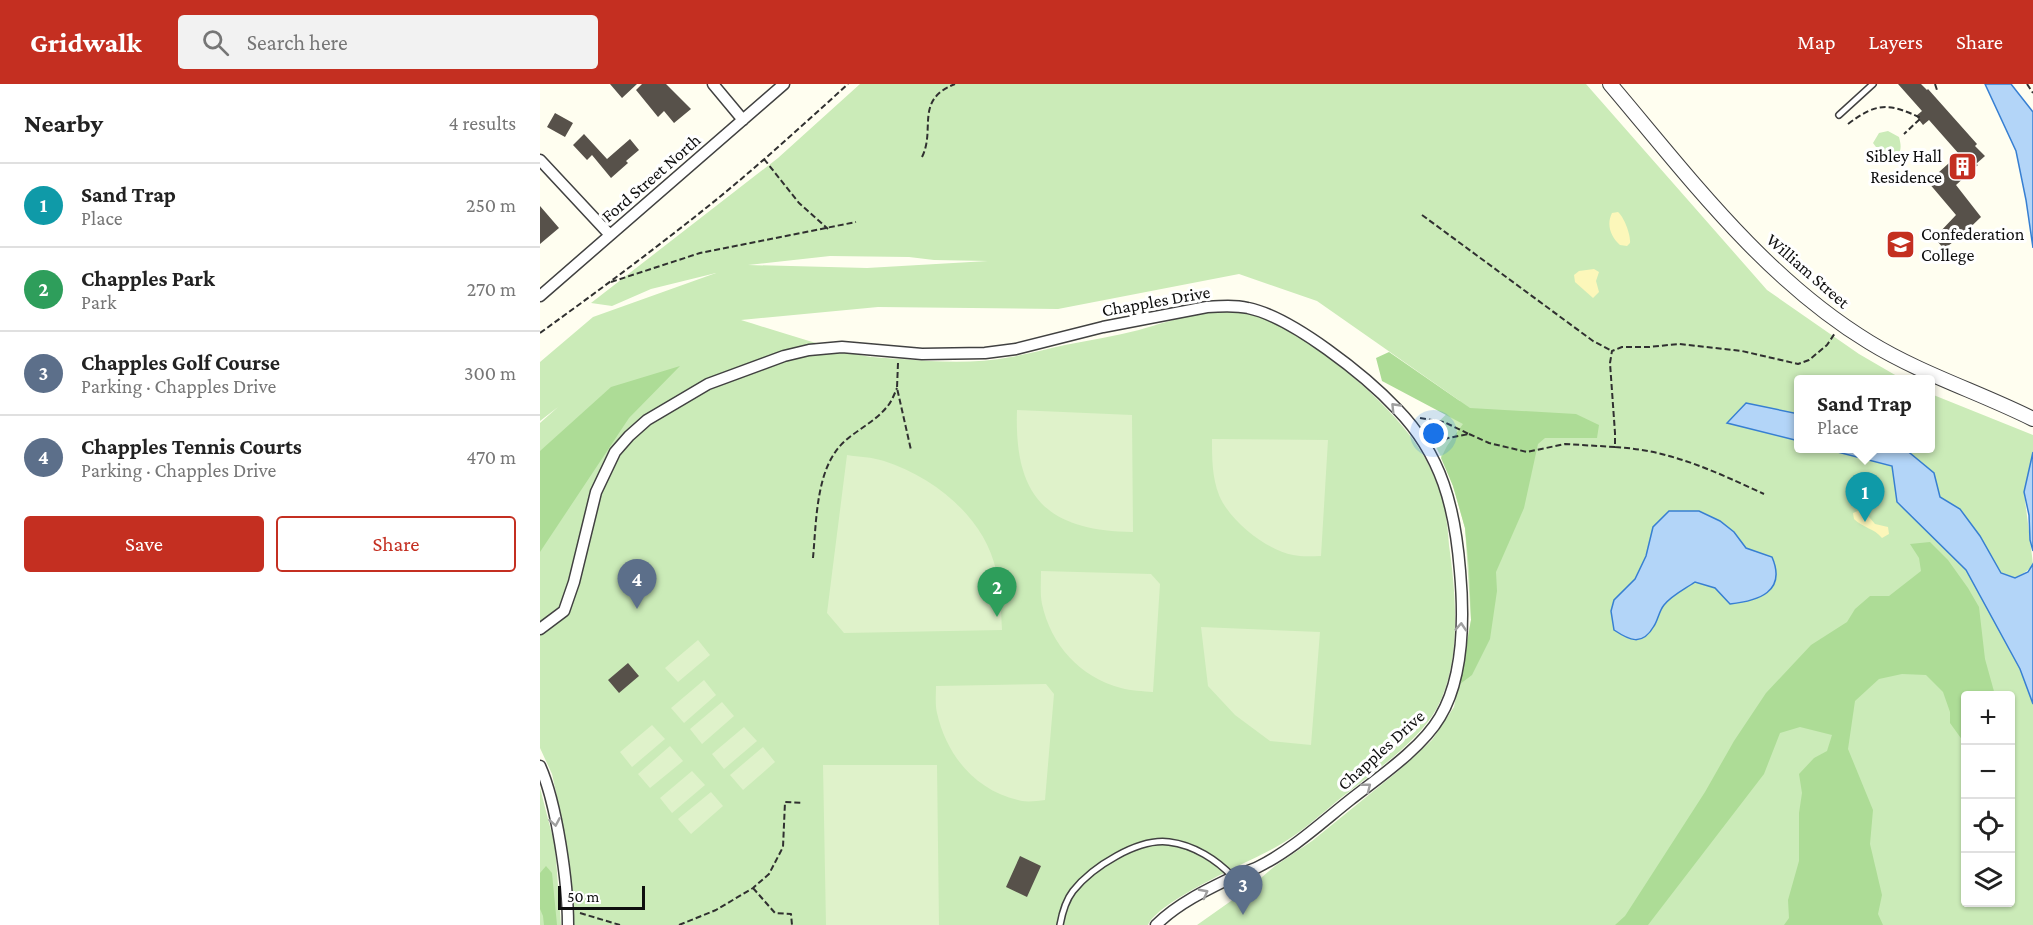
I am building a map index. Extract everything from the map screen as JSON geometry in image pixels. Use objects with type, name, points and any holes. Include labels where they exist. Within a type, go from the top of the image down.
[{"type":"street","points":[[713,84],[742,120]]},
{"type":"street","name":"Ford Street North","points":[[540,296],[784,84]]},
{"type":"street","name":"William Street","points":[[1610,84],[1744,238],[1795,289],[1842,324],[1897,358],[1931,375]]},
{"type":"street","points":[[540,160],[610,235]]},
{"type":"street","name":"Chapples Drive","points":[[540,629],[564,611],[574,582],[590,515],[601,482],[615,452],[647,420],[708,384],[784,356],[809,350],[842,347],[946,355],[993,352],[1103,327],[1224,306],[1246,308],[1286,324],[1319,345],[1382,394],[1406,420],[1429,451],[1440,472],[1452,511],[1461,587],[1461,627],[1456,672],[1448,702],[1440,718],[1427,735],[1373,782],[1294,844],[1258,867],[1233,877],[1170,911],[1156,925]]},
{"type":"street","name":"William Street","points":[[1935,377],[2029,417]]},
{"type":"street","points":[[540,766],[551,799],[568,909],[568,925]]},
{"type":"lane","points":[[1839,115],[1873,84]]},
{"type":"lane","points":[[1060,925],[1061,916],[1071,893],[1080,883],[1114,857],[1139,846],[1168,842],[1186,846],[1207,855],[1233,877]]},
{"type":"path","points":[[540,333],[704,210],[848,84]]},
{"type":"path","points":[[922,157],[926,148],[926,130],[933,100],[938,92],[955,84]]},
{"type":"path","points":[[1935,84],[1937,90]]},
{"type":"path","points":[[2027,84],[2033,93]]},
{"type":"path","points":[[1848,124],[1861,114],[1876,107],[1892,106],[1921,118],[1904,134]]},
{"type":"path","points":[[764,159],[799,203],[828,229]]},
{"type":"path","points":[[1422,214],[1593,341],[1612,351],[1622,347],[1649,348],[1679,344],[1742,351],[1798,364],[1809,360],[1827,345],[1842,324]]},
{"type":"path","points":[[608,283],[700,253],[856,222]]},
{"type":"path","points":[[898,351],[897,388],[911,450]]},
{"type":"path","points":[[1612,351],[1610,363],[1616,433],[1615,447]]},
{"type":"path","points":[[813,558],[822,479],[834,453],[852,435],[875,420],[888,406],[897,388]]},
{"type":"path","points":[[1406,420],[1430,418],[1489,443],[1527,452],[1564,444],[1636,448],[1688,460],[1764,494]]},
{"type":"path","points":[[1429,451],[1448,438],[1468,434]]},
{"type":"path","points":[[679,925],[716,910],[753,888],[769,874],[783,847],[784,802],[803,804]]},
{"type":"path","points":[[753,888],[775,913],[791,914],[792,925]]},
{"type":"path","points":[[568,909],[620,925]]},
{"type":"green space","points":[[860,84],[1586,84],[1767,290],[1859,354],[1895,375],[1794,375],[1794,453],[1935,453],[1935,396],[2033,435],[2033,452],[2024,492],[2033,564],[2028,570],[2014,577],[1974,584],[2020,669],[2033,704],[2033,925],[1197,925],[1312,841],[1397,772],[1432,740],[1454,707],[1471,620],[1465,528],[1445,464],[1428,432],[1460,401],[1317,301],[1239,274],[1058,309],[878,307],[741,320],[860,355],[943,362],[984,361],[1018,356],[1130,332],[1207,312],[1247,313],[1293,333],[1345,370],[1391,413],[1422,453],[1442,497],[1454,585],[1454,649],[1445,690],[1437,708],[1407,745],[1293,836],[1186,893],[1169,904],[1148,925],[562,925],[562,820],[552,774],[540,748],[540,423],[558,407],[540,421],[540,362],[593,317],[716,273],[651,289],[612,306],[591,303],[778,158]],"holes":[[[830,256],[909,257],[988,261],[867,268],[748,265]]]},
{"type":"green space","points":[[1888,131],[1899,137],[1901,146],[1897,155],[1885,159],[1873,143],[1879,133]]},
{"type":"green space","points":[[1389,352],[1470,408],[1576,414],[1599,425],[1597,438],[1545,438],[1538,444],[1524,508],[1496,572],[1497,591],[1490,639],[1472,675],[1460,684],[1471,620],[1469,569],[1465,528],[1453,486],[1441,458],[1463,424],[1382,381],[1376,358]]},
{"type":"green space","points":[[680,366],[629,418],[540,552],[540,451],[611,387]]},
{"type":"green space","points":[[1017,410],[1132,415],[1133,532],[1103,530],[1078,525],[1057,516],[1041,503],[1029,486],[1022,465]]},
{"type":"green space","points":[[1212,439],[1328,440],[1321,556],[1300,556],[1282,552],[1260,540],[1240,524],[1224,505],[1219,495],[1213,467]]},
{"type":"green space","points":[[847,455],[879,460],[920,477],[954,501],[968,516],[990,550],[996,570],[1002,630],[844,633],[827,613]]},
{"type":"green space","points":[[1930,542],[1948,560],[1979,607],[1985,659],[1994,691],[1961,691],[1961,738],[1950,723],[1950,712],[1943,692],[1926,675],[1902,674],[1879,679],[1855,701],[1848,749],[1873,810],[1870,844],[1882,895],[1878,914],[1883,925],[1784,925],[1789,918],[1788,900],[1799,861],[1799,813],[1802,793],[1799,774],[1814,758],[1827,751],[1832,735],[1800,727],[1780,733],[1764,774],[1648,925],[1615,925],[1625,916],[1766,693],[1811,645],[1847,622],[1855,609],[1870,596],[1889,596],[1921,571],[1919,558],[1910,544]]},
{"type":"green space","points":[[1041,571],[1151,574],[1160,584],[1153,692],[1125,689],[1106,683],[1080,667],[1069,657],[1052,633],[1046,619],[1041,600]]},
{"type":"green space","points":[[1201,627],[1320,632],[1311,745],[1270,741],[1235,715],[1208,686]]},
{"type":"green space","points":[[698,640],[710,655],[678,682],[665,668]]},
{"type":"green space","points":[[704,680],[716,695],[684,723],[671,708]]},
{"type":"green space","points":[[1046,684],[1054,694],[1045,800],[1022,801],[991,790],[978,781],[956,758],[948,744],[937,713],[936,686]]},
{"type":"green space","points":[[722,702],[734,716],[702,744],[690,729]]},
{"type":"green space","points":[[652,725],[665,739],[632,767],[620,752]]},
{"type":"green space","points":[[744,727],[757,741],[724,769],[712,754]]},
{"type":"green space","points":[[670,746],[683,761],[650,788],[638,774]]},
{"type":"green space","points":[[763,747],[775,762],[743,790],[730,775]]},
{"type":"green space","points":[[823,765],[937,765],[939,925],[826,925]]},
{"type":"green space","points":[[692,771],[705,785],[672,813],[660,798]]},
{"type":"green space","points":[[540,788],[555,846],[561,925],[540,925]]},
{"type":"green space","points":[[711,792],[723,806],[691,834],[678,819]]},
{"type":"green space","points":[[546,866],[552,873],[557,925],[544,925],[540,909],[540,873]]},
{"type":"sand","points":[[1618,212],[1628,231],[1630,243],[1627,246],[1620,245],[1610,230],[1610,217],[1612,213]]},
{"type":"sand","points":[[1594,269],[1599,272],[1596,281],[1599,292],[1593,298],[1575,282],[1574,275],[1579,271]]},
{"type":"sand","points":[[1864,511],[1875,524],[1888,527],[1889,534],[1882,538],[1876,532],[1857,522],[1853,513]]},
{"type":"water","points":[[1985,84],[2011,84],[2033,112],[2033,248],[2016,151]]},
{"type":"water","points":[[1746,403],[1794,413],[1794,440],[1727,423]]},
{"type":"water","points":[[2033,452],[2033,551],[2024,492]]},
{"type":"water","points":[[1842,453],[1910,453],[1934,473],[1940,497],[1960,509],[1980,536],[2001,573],[2015,578],[2028,572],[2033,564],[2033,704],[2020,669],[1966,570],[1897,502],[1892,466]]},
{"type":"water","points":[[1669,511],[1699,511],[1720,521],[1734,532],[1746,548],[1772,557],[1776,579],[1773,586],[1760,597],[1730,604],[1715,588],[1695,582],[1667,601],[1654,626],[1645,637],[1630,639],[1614,630],[1611,611],[1614,600],[1635,579],[1646,556],[1653,527]]},
{"type":"building","points":[[610,84],[637,84],[622,98]]},
{"type":"building","points":[[642,84],[666,84],[691,109],[674,123],[664,111],[658,117],[636,90]]},
{"type":"building","name":"Sibley Hall Residence","points":[[1898,84],[1921,84],[1928,89],[1985,156],[1956,185],[1981,217],[1954,243],[1944,249],[1938,242],[1942,239],[1938,234],[1956,215],[1928,182],[1959,154],[1929,120],[1923,125],[1916,116],[1922,111]]},
{"type":"building","points":[[555,113],[573,123],[565,137],[547,127]]},
{"type":"building","points":[[584,134],[607,159],[630,139],[639,150],[611,178],[592,155],[587,160],[573,145]]},
{"type":"building","points":[[540,206],[559,228],[540,244]]},
{"type":"building","points":[[628,663],[639,676],[619,693],[608,680]]},
{"type":"building","points":[[1020,856],[1041,866],[1027,897],[1006,887]]},
{"type":"place","name":"Sibley Hall Residence","points":[[1963,166]]},
{"type":"place","name":"Confederation College","points":[[1900,244]]},
{"type":"place","name":"Sand Trap","points":[[1865,522]]},
{"type":"place","name":"Chapples Tennis Courts","points":[[637,609]]},
{"type":"place","name":"Chapples Park","points":[[997,617]]},
{"type":"place","name":"Chapples Golf Course","points":[[1243,915]]}]
